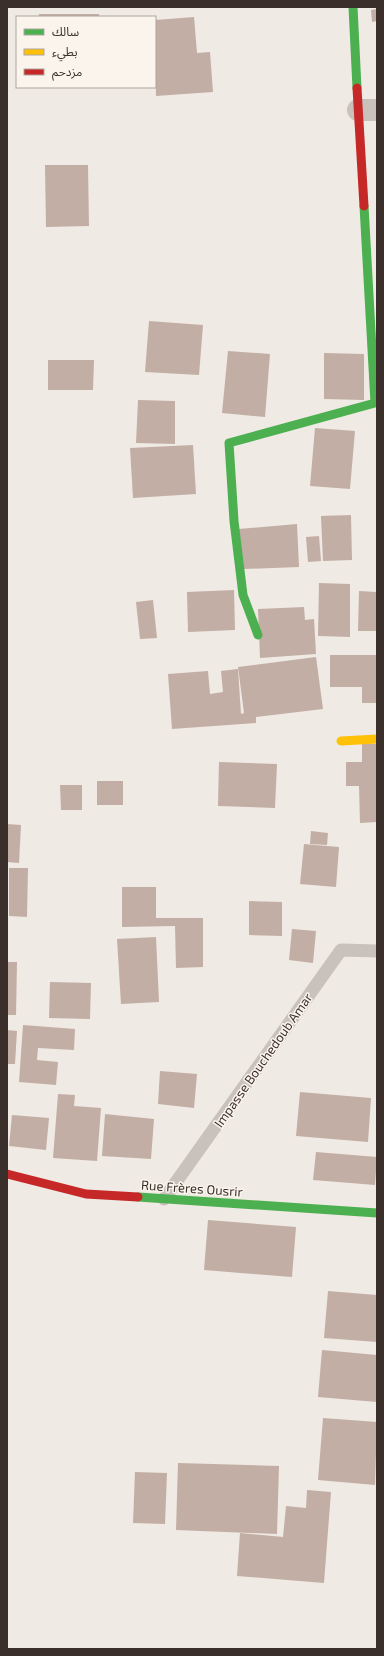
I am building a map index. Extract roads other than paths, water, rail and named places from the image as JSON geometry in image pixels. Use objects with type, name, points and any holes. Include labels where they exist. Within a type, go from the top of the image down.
[{"type":"street","points":[[258,635],[243,595],[234,521],[229,443],[376,403],[368,110],[352,7]]},
{"type":"street","points":[[341,741],[377,739]]},
{"type":"street","name":"Rue Frères Ousrir","points":[[7,1174],[86,1194],[377,1213]]},
{"type":"lane","name":"Impasse Bouchedoub Amar","points":[[164,1199],[342,950],[377,951]]}]
